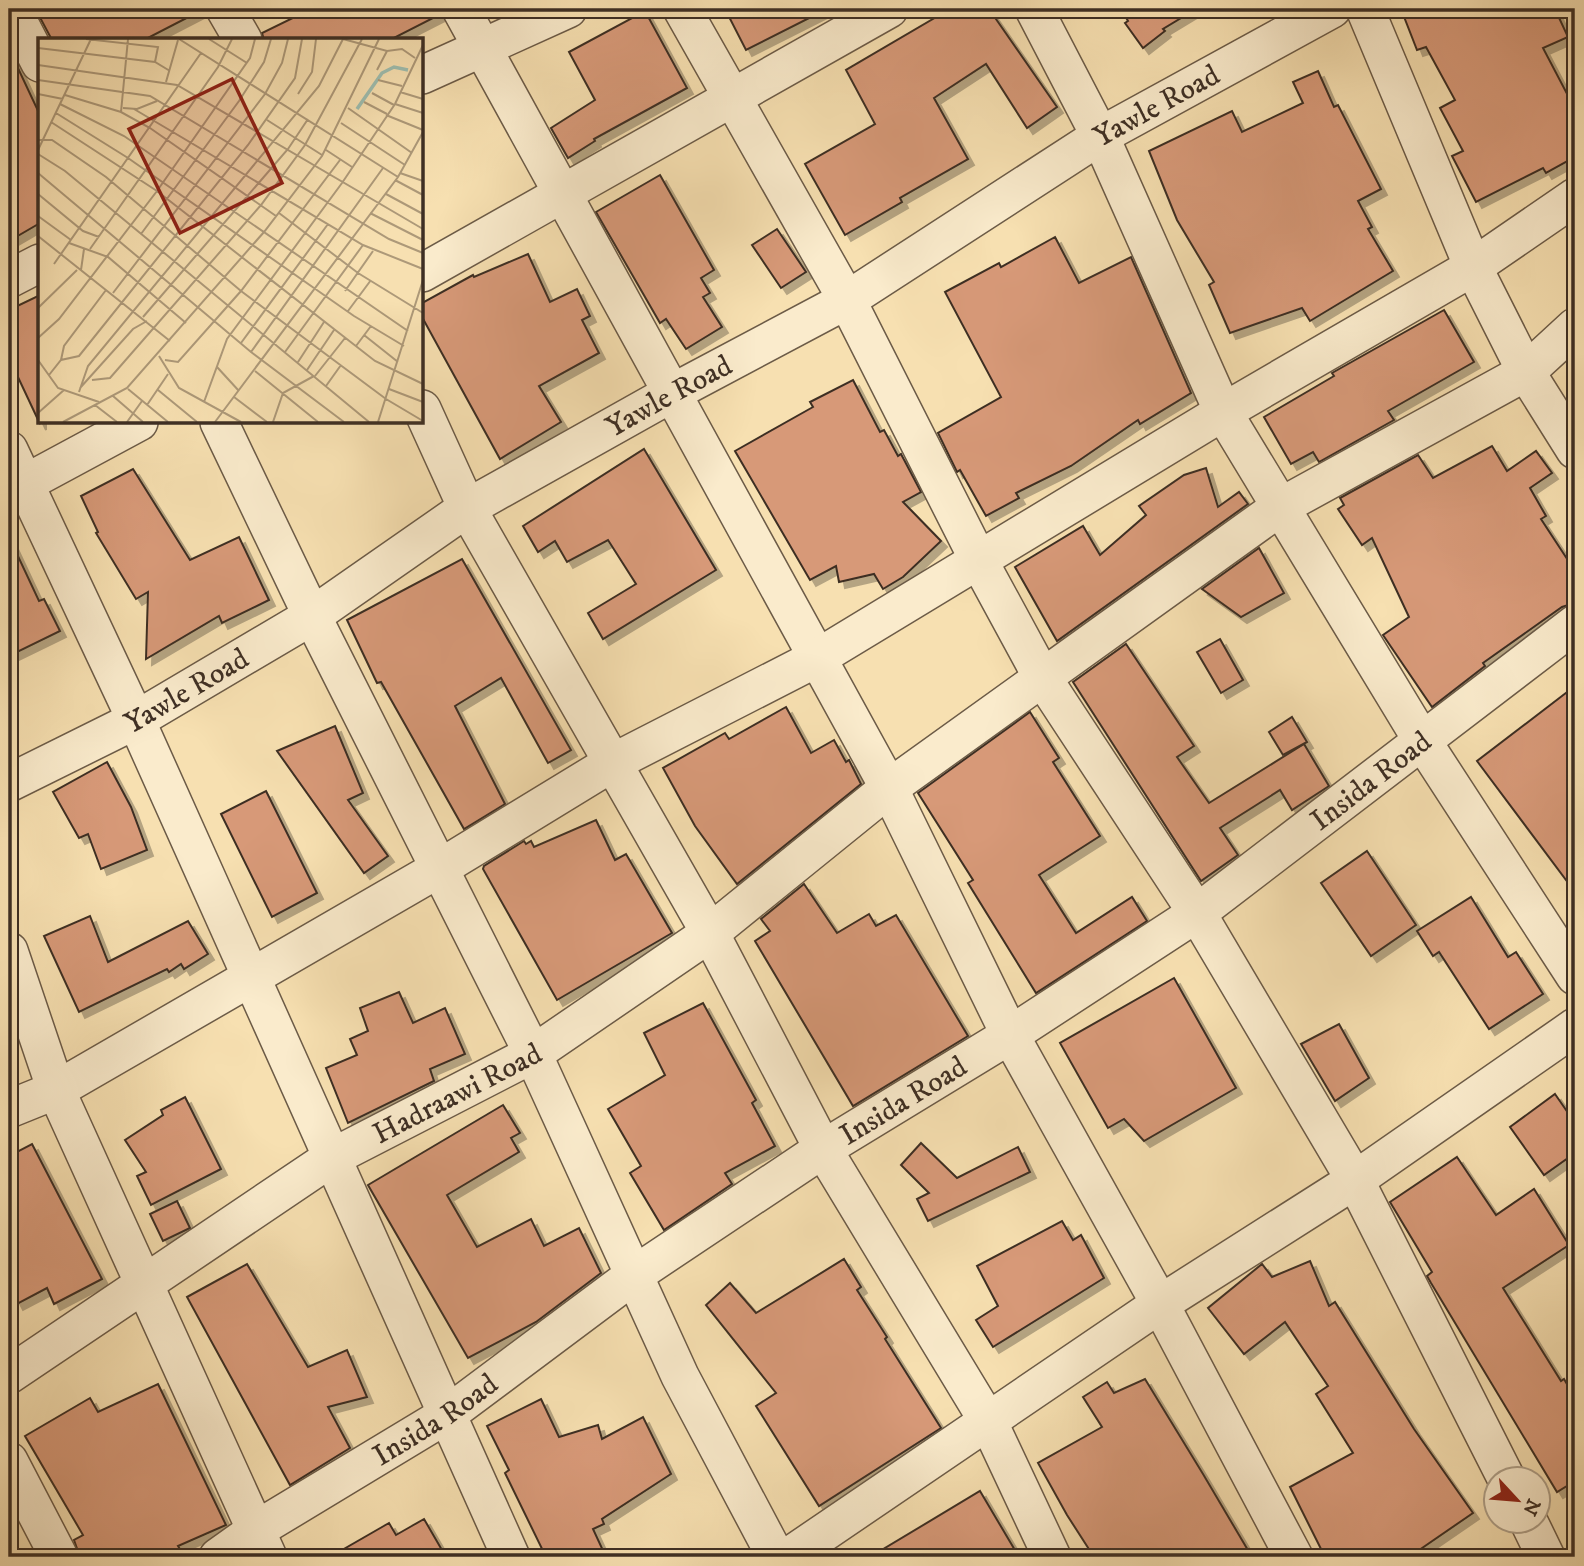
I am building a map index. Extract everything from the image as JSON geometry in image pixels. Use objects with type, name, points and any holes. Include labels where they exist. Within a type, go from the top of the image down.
[{"type":"street","points":[[12,9],[38,59]]},
{"type":"street","points":[[225,9],[242,38]]},
{"type":"street","points":[[461,9],[889,788],[1010,1035],[1160,1304],[1294,1557]]},
{"type":"street","points":[[424,74],[568,9]]},
{"type":"street","points":[[682,9],[847,300],[979,561],[1042,677],[1197,913],[1355,1180],[1498,1464]]},
{"type":"street","points":[[424,272],[889,9]]},
{"type":"street","points":[[1034,9],[1100,136],[1223,412],[1423,741],[1575,976]]},
{"type":"street","name":"Yawle Road","points":[[9,783],[136,720],[313,616],[467,508],[672,393],[847,300],[1100,136],[1332,9]]},
{"type":"street","points":[[1365,9],[1473,267],[1525,372],[1575,450]]},
{"type":"street","points":[[9,1109],[56,1090],[440,869],[612,763],[817,658],[1223,412],[1473,267],[1575,197]]},
{"type":"street","points":[[9,279],[38,264]]},
{"type":"street","name":"Hadraawi Road","points":[[9,1374],[331,1158],[533,1054],[710,933],[889,788],[1280,507],[1525,372],[1575,327]]},
{"type":"street","points":[[424,413],[467,508],[710,933],[823,1149],[989,1423],[1052,1557]]},
{"type":"street","points":[[16,489],[135,424]]},
{"type":"street","points":[[220,424],[313,616],[533,1054],[680,1376],[776,1557]]},
{"type":"street","points":[[9,450],[16,489],[136,720],[511,1557]]},
{"type":"street","name":"Insida Road","points":[[218,1557],[262,1544],[448,1414],[634,1275],[823,1149],[1010,1035],[1197,913],[1575,624]]},
{"type":"street","points":[[9,951],[56,1090],[262,1544]]},
{"type":"street","points":[[788,1557],[989,1423],[1160,1304],[1355,1180],[1575,1027]]},
{"type":"street","points":[[9,1461],[59,1557]]},
{"type":"street","points":[[1534,1534],[1546,1557]]},
{"type":"building","points":[[204,9],[148,38],[51,38],[36,10]]},
{"type":"building","points":[[311,9],[440,9],[441,14],[394,38],[263,38],[262,33]]},
{"type":"building","points":[[725,9],[827,9],[746,50]]},
{"type":"building","points":[[950,9],[989,9],[1057,107],[1027,128],[986,64],[934,98],[968,159],[900,198],[902,202],[845,235],[805,164],[875,124],[846,70]]},
{"type":"building","points":[[1121,9],[1196,9],[1163,29],[1165,31],[1143,48],[1125,23],[1128,21]]},
{"type":"building","points":[[1401,9],[1555,9],[1568,37],[1543,48],[1575,109],[1575,157],[1546,173],[1543,168],[1476,202],[1452,156],[1463,151],[1440,108],[1455,100],[1426,47],[1417,50]]},
{"type":"building","points":[[645,11],[687,88],[594,139],[595,141],[568,158],[551,128],[595,100],[569,52]]},
{"type":"building","points":[[9,49],[38,111],[38,224],[9,241]]},
{"type":"building","points":[[1318,71],[1334,107],[1338,105],[1381,189],[1358,201],[1372,227],[1368,229],[1393,271],[1310,321],[1302,308],[1230,333],[1209,285],[1214,282],[1177,220],[1149,151],[1232,111],[1242,132],[1303,103],[1293,82]]},
{"type":"building","points":[[660,175],[714,270],[701,278],[710,293],[703,297],[722,327],[686,349],[666,319],[660,323],[596,212]]},
{"type":"building","points":[[777,229],[806,272],[781,288],[752,245]]},
{"type":"building","points":[[1055,237],[1079,283],[1131,257],[1191,393],[1140,424],[1138,420],[1071,466],[1016,493],[1019,498],[986,516],[960,470],[957,472],[938,433],[1001,397],[945,292],[999,263],[1001,267]]},
{"type":"building","points":[[528,254],[550,302],[577,289],[590,316],[582,320],[599,353],[539,386],[561,422],[500,459],[424,321],[424,302],[473,275],[474,277]]},
{"type":"building","points":[[38,296],[38,420],[9,358],[9,310]]},
{"type":"building","points":[[1444,310],[1474,362],[1388,411],[1394,420],[1319,462],[1313,452],[1291,464],[1264,417],[1334,376],[1332,373]]},
{"type":"building","points":[[853,380],[880,432],[884,430],[898,456],[901,454],[921,492],[903,502],[941,541],[903,577],[883,589],[874,574],[839,582],[836,566],[810,580],[735,451],[813,407],[810,402]]},
{"type":"building","points":[[1492,446],[1507,471],[1536,451],[1552,473],[1530,488],[1546,516],[1541,519],[1575,571],[1575,603],[1562,607],[1483,663],[1485,666],[1432,707],[1383,635],[1409,617],[1372,538],[1362,545],[1338,509],[1344,505],[1340,498],[1418,455],[1433,478]]},
{"type":"building","points":[[644,449],[716,570],[603,639],[588,613],[636,584],[608,540],[567,562],[555,541],[538,552],[523,526]]},
{"type":"building","points":[[1206,468],[1218,507],[1239,492],[1248,504],[1057,641],[1015,567],[1083,526],[1100,555],[1146,515],[1139,506],[1184,475]]},
{"type":"building","points":[[133,469],[190,560],[239,537],[269,600],[222,623],[219,616],[146,659],[148,592],[136,599],[96,533],[98,532],[81,496]]},
{"type":"building","points":[[9,537],[39,601],[44,599],[60,631],[9,656]]},
{"type":"building","points":[[1259,548],[1284,593],[1241,617],[1202,589]]},
{"type":"building","points":[[462,559],[571,750],[548,763],[501,678],[455,706],[505,804],[464,829],[381,682],[377,683],[347,620]]},
{"type":"building","points":[[1220,639],[1243,680],[1221,693],[1197,652]]},
{"type":"building","points":[[1126,644],[1194,746],[1177,757],[1209,803],[1304,744],[1329,786],[1292,810],[1280,790],[1220,828],[1238,855],[1201,881],[1073,682]]},
{"type":"building","points":[[1575,686],[1575,892],[1477,761]]},
{"type":"building","points":[[786,707],[811,753],[834,740],[846,762],[849,760],[861,784],[737,884],[695,826],[663,768],[725,733],[729,739]]},
{"type":"building","points":[[1030,712],[1059,758],[1053,762],[1100,836],[1039,875],[1076,933],[1132,897],[1147,921],[1036,993],[968,883],[973,880],[918,793]]},
{"type":"building","points":[[1292,717],[1307,742],[1283,755],[1269,732]]},
{"type":"building","points":[[335,726],[363,793],[348,800],[388,856],[364,873],[277,751]]},
{"type":"building","points":[[107,762],[131,807],[147,850],[101,869],[88,834],[79,838],[53,792]]},
{"type":"building","points":[[266,791],[317,893],[272,917],[221,814]]},
{"type":"building","points":[[596,820],[615,860],[626,854],[672,933],[557,1000],[483,869],[524,841],[526,844],[531,841],[534,847]]},
{"type":"building","points":[[1367,851],[1416,925],[1371,956],[1321,883]]},
{"type":"building","points":[[804,884],[837,933],[869,914],[876,926],[896,915],[968,1036],[853,1106],[755,941],[770,931],[761,919]]},
{"type":"building","points":[[1471,897],[1508,957],[1516,952],[1543,994],[1489,1029],[1439,952],[1433,956],[1417,931]]},
{"type":"building","points":[[90,916],[108,962],[188,921],[208,954],[184,969],[181,964],[169,972],[167,969],[79,1012],[44,936]]},
{"type":"building","points":[[1174,978],[1236,1088],[1144,1141],[1124,1119],[1108,1128],[1060,1043]]},
{"type":"building","points":[[399,992],[413,1023],[445,1008],[465,1054],[430,1069],[434,1081],[348,1123],[326,1068],[357,1055],[350,1039],[368,1031],[360,1008]]},
{"type":"building","points":[[703,1003],[756,1100],[752,1103],[775,1146],[725,1173],[732,1184],[664,1230],[630,1173],[641,1166],[608,1109],[665,1075],[644,1033]]},
{"type":"building","points":[[1339,1024],[1369,1078],[1335,1101],[1301,1044]]},
{"type":"building","points":[[1555,1094],[1575,1123],[1575,1153],[1544,1175],[1510,1127]]},
{"type":"building","points":[[185,1097],[221,1169],[151,1205],[137,1176],[146,1172],[125,1140],[163,1115],[161,1110]]},
{"type":"building","points":[[503,1105],[520,1133],[511,1138],[519,1152],[447,1195],[477,1247],[531,1219],[544,1246],[579,1228],[601,1273],[536,1322],[468,1358],[368,1185]]},
{"type":"building","points":[[921,1143],[957,1178],[1018,1147],[1030,1172],[928,1221],[917,1199],[929,1193],[901,1165]]},
{"type":"building","points":[[32,1144],[102,1279],[54,1304],[47,1288],[17,1304],[9,1288],[9,1156]]},
{"type":"building","points":[[1457,1157],[1496,1215],[1534,1189],[1569,1245],[1503,1288],[1561,1381],[1564,1379],[1575,1398],[1575,1481],[1557,1492],[1552,1484],[1552,1464],[1540,1464],[1431,1283],[1427,1276],[1432,1272],[1390,1202]]},
{"type":"building","points":[[177,1201],[190,1228],[163,1241],[150,1214]]},
{"type":"building","points":[[1062,1221],[1073,1240],[1081,1235],[1104,1278],[993,1347],[976,1320],[998,1306],[977,1266]]},
{"type":"building","points":[[844,1259],[861,1287],[857,1290],[887,1337],[885,1339],[941,1428],[819,1506],[756,1406],[776,1393],[706,1305],[730,1283],[756,1313]]},
{"type":"building","points":[[1310,1261],[1329,1306],[1335,1302],[1414,1429],[1473,1513],[1409,1557],[1325,1557],[1290,1487],[1353,1453],[1316,1394],[1328,1386],[1285,1322],[1244,1354],[1208,1308],[1262,1264],[1272,1277]]},
{"type":"building","points":[[247,1264],[308,1367],[347,1350],[367,1397],[328,1407],[350,1448],[290,1485],[187,1297]]},
{"type":"building","points":[[1145,1379],[1252,1557],[1094,1557],[1067,1515],[1038,1463],[1102,1427],[1083,1397],[1107,1382],[1114,1393]]},
{"type":"building","points":[[158,1384],[226,1525],[178,1546],[185,1557],[80,1557],[74,1540],[83,1535],[25,1436],[90,1398],[98,1412]]},
{"type":"building","points":[[541,1399],[559,1437],[598,1425],[602,1439],[643,1417],[671,1474],[602,1519],[604,1524],[593,1529],[606,1557],[546,1557],[505,1473],[509,1470],[487,1426]]},
{"type":"building","points":[[980,1491],[1019,1557],[870,1557]]},
{"type":"building","points":[[424,1519],[446,1557],[330,1557],[389,1523],[396,1535]]}]
